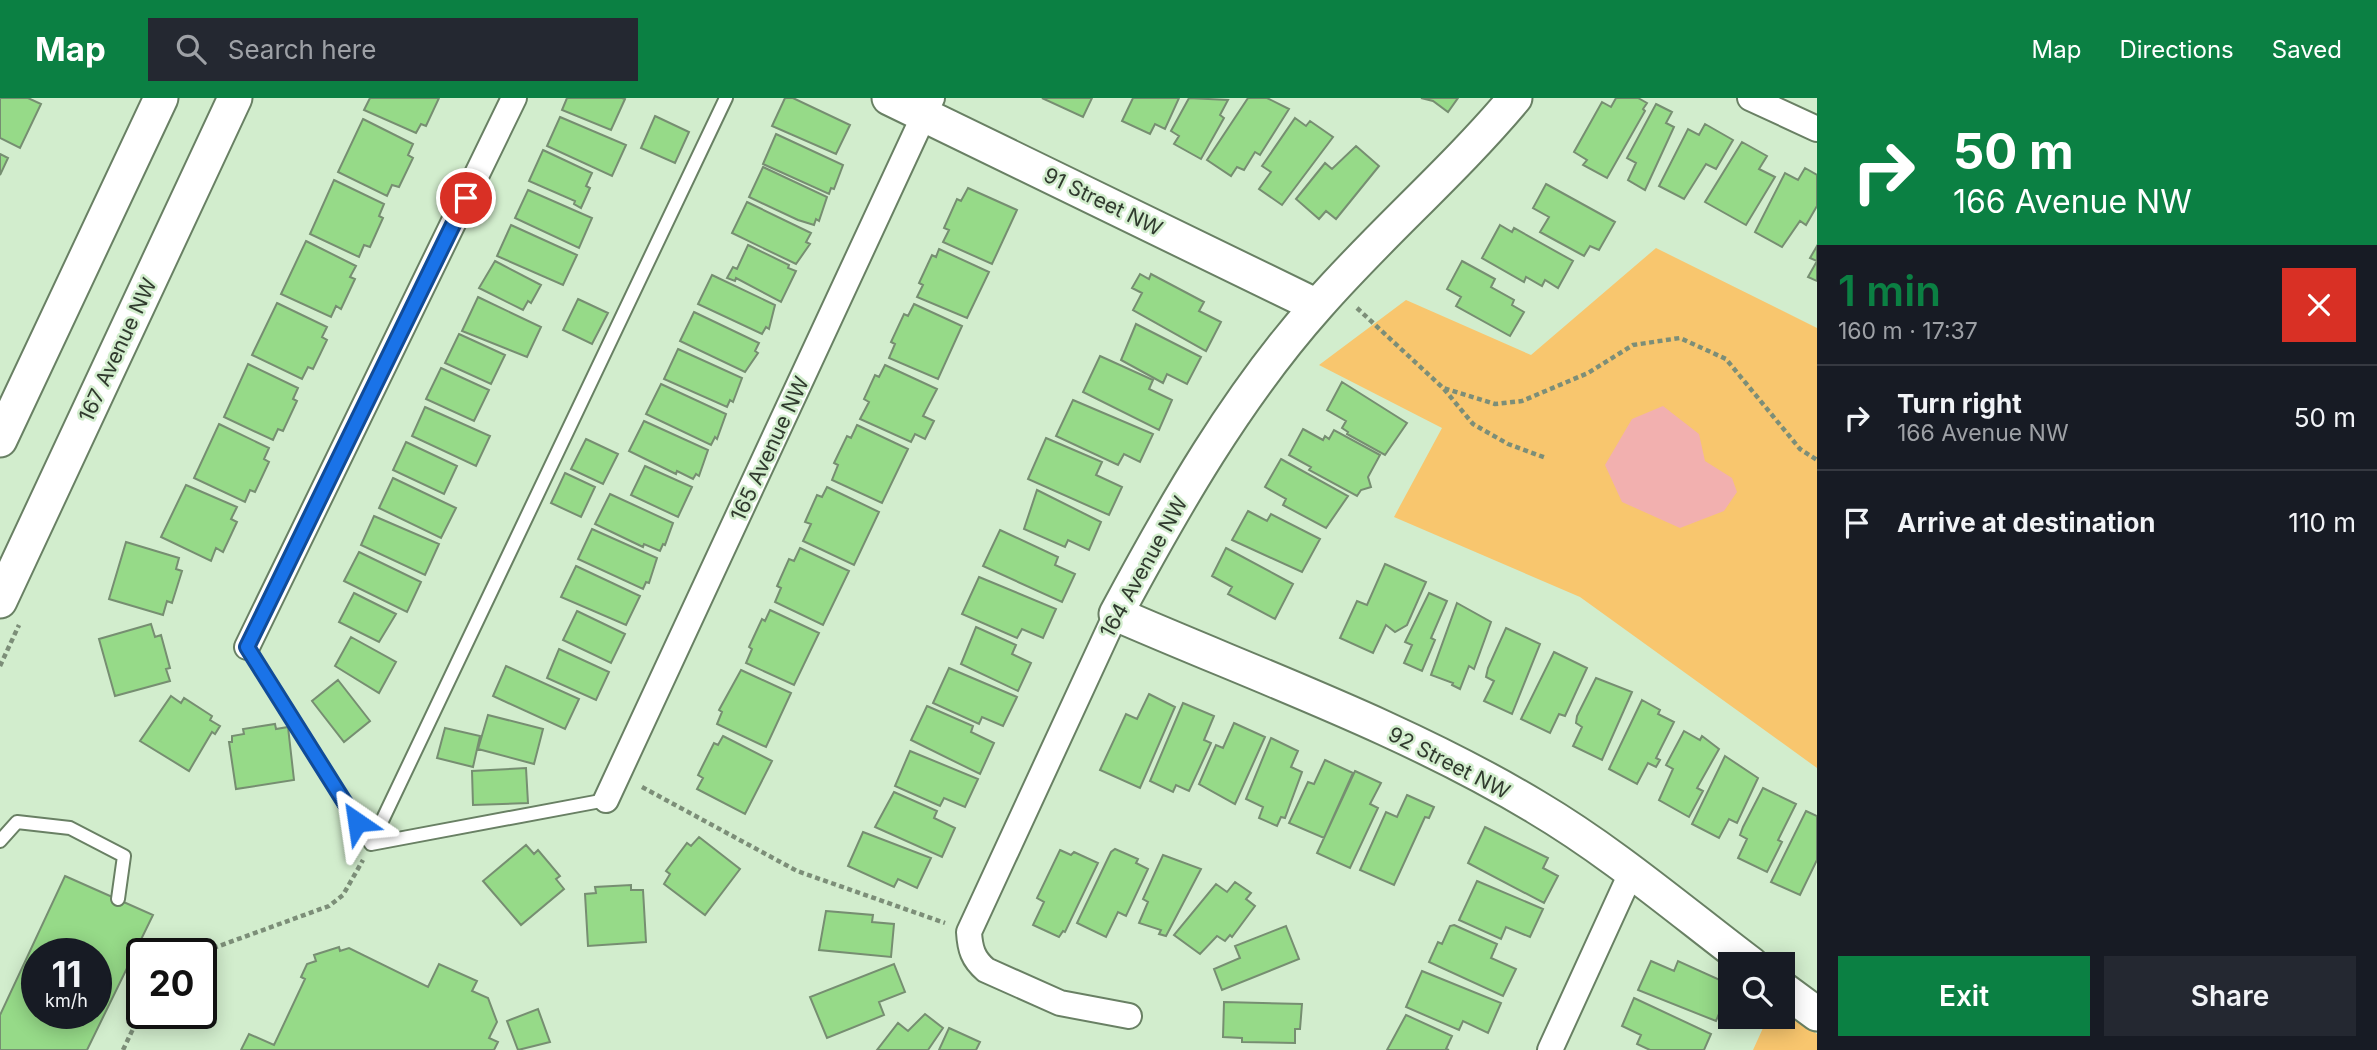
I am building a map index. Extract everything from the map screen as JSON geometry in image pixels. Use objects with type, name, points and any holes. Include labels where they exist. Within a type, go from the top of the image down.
[{"type":"street","points":[[0,440],[160,98]]},
{"type":"street","name":"167 Avenue NW","points":[[0,601],[235,98]]},
{"type":"street","points":[[247,647],[514,98]]},
{"type":"street","name":"91 Street NW","points":[[888,98],[928,107],[1326,296]]},
{"type":"street","name":"164 Avenue NW","points":[[969,932],[1116,614],[1221,433],[1326,296],[1515,98]]},
{"type":"street","points":[[1750,98],[1817,130]]},
{"type":"street","name":"165 Avenue NW","points":[[606,800],[928,107]]},
{"type":"street","name":"92 Street NW","points":[[1116,614],[1406,739],[1537,807],[1631,873],[1735,952]]},
{"type":"street","points":[[1550,1050],[1631,873]]},
{"type":"street","points":[[969,932],[970,949],[976,962],[986,970],[1060,1003],[1129,1016]]},
{"type":"street","points":[[1795,998],[1817,1014]]},
{"type":"lane","points":[[371,844],[726,98]]},
{"type":"lane","points":[[247,647],[371,844]]},
{"type":"lane","points":[[371,844],[606,800]]},
{"type":"lane","points":[[0,841],[17,822],[71,828],[124,856],[118,899]]},
{"type":"path","points":[[1326,296],[1443,388],[1473,424],[1508,444],[1546,458]]},
{"type":"path","points":[[1443,388],[1495,404],[1522,401],[1588,373],[1633,345],[1680,338],[1726,359],[1800,449],[1817,460]]},
{"type":"path","points":[[618,776],[678,804],[797,871],[969,932]]},
{"type":"path","points":[[217,947],[336,902],[352,884],[371,844]]},
{"type":"path","points":[[123,1050],[133,1029]]},
{"type":"shaded area","points":[[1656,248],[1817,328],[1817,768],[1580,597],[1394,517],[1442,428],[1319,365],[1406,300],[1531,355]]},
{"type":"shaded area","points":[[1663,406],[1699,434],[1705,461],[1732,478],[1737,492],[1724,511],[1680,528],[1622,502],[1605,465],[1632,419]]},
{"type":"shaded area","points":[[1795,1018],[1817,1034],[1817,1050],[1753,1050],[1763,1029],[1795,1029]]},
{"type":"building","points":[[0,98],[28,98],[41,104],[20,148],[0,138]]},
{"type":"building","points":[[370,98],[439,98],[426,126],[421,124],[416,133],[364,110]]},
{"type":"building","points":[[567,98],[625,99],[611,130],[562,110]]},
{"type":"building","points":[[785,98],[793,98],[850,125],[836,154],[772,126]]},
{"type":"building","points":[[1042,98],[1092,98],[1083,117]]},
{"type":"building","points":[[1133,98],[1179,98],[1165,129],[1155,124],[1150,134],[1122,121]]},
{"type":"building","points":[[1189,98],[1228,100],[1220,115],[1224,118],[1201,159],[1174,144],[1179,136],[1171,131]]},
{"type":"building","points":[[1248,98],[1267,98],[1289,109],[1260,155],[1255,152],[1244,170],[1237,167],[1231,176],[1207,160]]},
{"type":"building","points":[[1421,98],[1458,98],[1448,112],[1433,101]]},
{"type":"building","points":[[1616,98],[1638,98],[1647,103],[1607,178],[1583,165],[1587,160],[1574,152],[1602,102],[1611,107]]},
{"type":"building","points":[[1656,104],[1672,112],[1666,123],[1674,127],[1645,190],[1628,180],[1636,163],[1627,158]]},
{"type":"building","points":[[655,116],[689,132],[675,163],[641,148]]},
{"type":"building","points":[[560,117],[626,145],[612,176],[547,146]]},
{"type":"building","points":[[1295,118],[1306,126],[1310,121],[1333,137],[1282,205],[1259,189],[1271,172],[1262,166]]},
{"type":"building","points":[[363,119],[413,144],[408,155],[413,158],[399,187],[392,185],[387,196],[338,172]]},
{"type":"building","points":[[1705,124],[1733,140],[1716,169],[1706,164],[1684,199],[1659,186],[1688,129],[1699,135]]},
{"type":"building","points":[[776,134],[843,165],[834,189],[831,188],[829,194],[763,164]]},
{"type":"building","points":[[1742,142],[1767,156],[1759,169],[1775,177],[1746,225],[1705,202]]},
{"type":"building","points":[[1356,146],[1379,166],[1336,219],[1326,211],[1319,219],[1296,199],[1325,163],[1332,169]]},
{"type":"building","points":[[543,150],[592,173],[586,186],[590,188],[581,208],[574,204],[575,201],[529,181]]},
{"type":"building","points":[[0,154],[8,158],[0,175]]},
{"type":"building","points":[[763,167],[827,197],[819,221],[816,219],[814,225],[798,220],[749,197]]},
{"type":"building","points":[[1805,168],[1817,175],[1817,206],[1806,225],[1800,221],[1782,247],[1755,232],[1785,173],[1798,180]]},
{"type":"building","points":[[334,180],[384,204],[379,216],[383,218],[370,247],[364,245],[359,257],[310,234]]},
{"type":"building","points":[[1546,184],[1615,222],[1599,250],[1590,246],[1584,256],[1540,232],[1549,217],[1533,208]]},
{"type":"building","points":[[968,188],[1017,210],[992,264],[943,242],[949,230],[944,228],[957,199],[961,201]]},
{"type":"building","points":[[528,190],[592,218],[579,248],[515,218]]},
{"type":"building","points":[[747,202],[811,233],[806,242],[810,244],[796,264],[732,233]]},
{"type":"building","points":[[511,225],[577,255],[563,285],[497,256]]},
{"type":"building","points":[[1500,225],[1512,232],[1514,228],[1573,261],[1558,288],[1545,280],[1542,286],[1526,277],[1524,282],[1482,258]]},
{"type":"building","points":[[306,241],[356,266],[350,277],[355,279],[341,309],[336,306],[331,317],[281,294]]},
{"type":"building","points":[[748,245],[796,271],[781,302],[736,278],[735,281],[727,278],[733,267],[737,269]]},
{"type":"building","points":[[1817,246],[1817,261],[1810,258]]},
{"type":"building","points":[[939,249],[989,272],[967,318],[917,297],[923,285],[919,283],[932,255],[936,257]]},
{"type":"building","points":[[495,261],[541,285],[531,303],[528,301],[523,310],[479,288]]},
{"type":"building","points":[[1462,261],[1495,279],[1491,287],[1514,300],[1512,305],[1524,312],[1510,336],[1456,306],[1461,297],[1447,289]]},
{"type":"building","points":[[1817,261],[1817,281],[1808,277]]},
{"type":"building","points":[[1140,274],[1149,279],[1151,274],[1204,302],[1199,311],[1221,322],[1206,351],[1133,310],[1142,293],[1132,288]]},
{"type":"building","points":[[712,275],[775,305],[769,329],[766,327],[762,334],[698,304]]},
{"type":"building","points":[[478,297],[541,327],[527,357],[462,331]]},
{"type":"building","points":[[578,299],[608,313],[592,344],[563,330]]},
{"type":"building","points":[[277,303],[327,327],[322,337],[327,340],[313,369],[308,367],[302,379],[252,355]]},
{"type":"building","points":[[914,304],[962,326],[938,379],[889,358],[895,344],[891,342],[904,314],[908,316]]},
{"type":"building","points":[[694,312],[759,343],[755,351],[758,353],[745,372],[680,341]]},
{"type":"building","points":[[1136,324],[1201,357],[1187,384],[1167,374],[1163,383],[1121,360]]},
{"type":"building","points":[[459,334],[505,355],[491,384],[445,363]]},
{"type":"building","points":[[678,349],[742,378],[733,402],[730,400],[727,407],[664,379]]},
{"type":"building","points":[[1100,356],[1153,380],[1149,389],[1172,400],[1159,430],[1083,392]]},
{"type":"building","points":[[248,364],[298,388],[293,399],[297,401],[283,431],[278,429],[273,440],[224,417]]},
{"type":"building","points":[[885,365],[937,389],[923,416],[934,421],[925,439],[915,434],[911,442],[860,419],[869,402],[864,399],[875,375],[879,377]]},
{"type":"building","points":[[441,368],[489,390],[474,421],[426,399]]},
{"type":"building","points":[[1342,382],[1407,423],[1385,455],[1347,434],[1342,428],[1346,421],[1327,410]]},
{"type":"building","points":[[661,384],[726,414],[717,439],[715,437],[711,445],[646,414]]},
{"type":"building","points":[[1073,400],[1153,434],[1140,462],[1124,454],[1118,465],[1056,436]]},
{"type":"building","points":[[425,407],[490,436],[476,466],[412,436]]},
{"type":"building","points":[[644,421],[708,450],[699,476],[696,474],[693,479],[677,471],[676,474],[629,451]]},
{"type":"building","points":[[219,424],[269,448],[264,459],[269,462],[255,492],[250,490],[245,502],[194,478]]},
{"type":"building","points":[[857,425],[908,449],[882,503],[832,480],[838,465],[834,463],[847,436],[851,438]]},
{"type":"building","points":[[1303,429],[1323,440],[1325,436],[1329,439],[1334,430],[1380,455],[1368,477],[1371,487],[1361,490],[1357,496],[1309,470],[1311,467],[1289,455]]},
{"type":"building","points":[[1046,438],[1102,462],[1096,475],[1122,487],[1109,515],[1028,479]]},
{"type":"building","points":[[586,439],[618,454],[603,484],[571,469]]},
{"type":"building","points":[[406,442],[457,466],[444,494],[393,470]]},
{"type":"building","points":[[1281,459],[1348,496],[1326,528],[1283,505],[1286,499],[1265,487]]},
{"type":"building","points":[[645,466],[692,487],[678,517],[631,495]]},
{"type":"building","points":[[565,473],[595,487],[581,517],[551,503]]},
{"type":"building","points":[[393,478],[456,508],[441,538],[379,508]]},
{"type":"building","points":[[186,485],[237,507],[231,519],[237,522],[223,552],[216,548],[211,561],[161,537]]},
{"type":"building","points":[[827,487],[879,512],[854,565],[803,541],[811,524],[805,522],[817,495],[822,497]]},
{"type":"building","points":[[1037,490],[1101,522],[1089,550],[1068,540],[1065,547],[1024,529]]},
{"type":"building","points":[[610,494],[673,523],[660,551],[644,544],[643,547],[595,524]]},
{"type":"building","points":[[1248,511],[1267,521],[1271,514],[1320,539],[1302,572],[1232,540]]},
{"type":"building","points":[[374,516],[439,544],[425,575],[361,545]]},
{"type":"building","points":[[592,529],[657,558],[649,583],[646,582],[643,589],[578,559]]},
{"type":"building","points":[[1000,530],[1058,557],[1055,565],[1075,574],[1062,602],[983,566]]},
{"type":"building","points":[[126,542],[179,558],[176,569],[182,571],[172,603],[167,601],[163,615],[109,599]]},
{"type":"building","points":[[800,548],[849,571],[823,625],[775,602],[781,588],[777,586],[789,559],[794,561]]},
{"type":"building","points":[[1226,548],[1293,584],[1275,619],[1228,594],[1232,587],[1212,576]]},
{"type":"building","points":[[359,552],[421,582],[407,612],[344,581]]},
{"type":"building","points":[[1385,564],[1426,582],[1407,625],[1395,632],[1386,625],[1373,653],[1340,638],[1357,601],[1367,605]]},
{"type":"building","points":[[576,566],[640,596],[626,625],[561,597]]},
{"type":"building","points":[[979,577],[1056,609],[1043,638],[1022,629],[1017,638],[962,614]]},
{"type":"building","points":[[354,593],[396,614],[379,642],[339,622]]},
{"type":"building","points":[[1429,593],[1447,601],[1431,638],[1435,640],[1422,671],[1404,663],[1412,645],[1405,642]]},
{"type":"building","points":[[1457,603],[1491,622],[1474,669],[1469,666],[1460,689],[1452,685],[1453,683],[1431,675]]},
{"type":"building","points":[[770,610],[819,633],[794,685],[746,663],[752,649],[749,647],[762,619],[765,621]]},
{"type":"building","points":[[577,611],[625,634],[611,663],[563,640]]},
{"type":"building","points":[[151,624],[155,637],[161,635],[170,668],[166,669],[170,681],[115,696],[99,639]]},
{"type":"building","points":[[976,627],[1016,645],[1012,654],[1031,663],[1018,691],[961,664]]},
{"type":"building","points":[[1506,628],[1540,644],[1512,714],[1484,701],[1494,681],[1486,677],[1488,668]]},
{"type":"building","points":[[351,637],[396,662],[379,693],[335,666]]},
{"type":"building","points":[[559,649],[609,672],[596,700],[547,678]]},
{"type":"building","points":[[1554,652],[1587,668],[1565,716],[1559,714],[1550,733],[1521,719]]},
{"type":"building","points":[[506,666],[579,699],[565,729],[493,696]]},
{"type":"building","points":[[949,668],[1017,697],[1003,726],[982,717],[979,724],[933,703]]},
{"type":"building","points":[[741,670],[791,693],[766,747],[717,724],[722,712],[719,710]]},
{"type":"building","points":[[1596,678],[1632,692],[1602,760],[1573,746],[1582,727],[1576,723],[1577,716]]},
{"type":"building","points":[[338,680],[370,721],[344,742],[312,701]]},
{"type":"building","points":[[1149,694],[1175,707],[1140,788],[1100,770],[1126,714],[1137,719]]},
{"type":"building","points":[[171,696],[181,703],[184,698],[212,716],[210,720],[220,726],[215,734],[212,732],[189,771],[140,741]]},
{"type":"building","points":[[1642,700],[1660,710],[1658,714],[1674,722],[1656,758],[1660,760],[1656,767],[1648,763],[1637,784],[1609,769]]},
{"type":"building","points":[[1183,703],[1214,716],[1204,740],[1211,743],[1189,791],[1176,785],[1173,792],[1150,781]]},
{"type":"building","points":[[927,706],[973,726],[971,732],[994,743],[980,774],[911,740]]},
{"type":"building","points":[[488,715],[543,729],[534,764],[478,749]]},
{"type":"building","points":[[1234,723],[1265,737],[1235,804],[1199,784],[1216,745],[1223,748]]},
{"type":"building","points":[[275,724],[276,729],[288,727],[294,780],[236,789],[229,742],[232,742],[232,736],[244,734],[243,729]]},
{"type":"building","points":[[445,728],[480,736],[473,767],[437,758]]},
{"type":"building","points":[[1684,731],[1700,740],[1702,736],[1719,749],[1697,788],[1703,791],[1689,817],[1659,800],[1673,769],[1666,765]]},
{"type":"building","points":[[723,736],[772,761],[745,814],[697,789],[703,778],[698,775],[714,743],[718,745]]},
{"type":"building","points":[[1271,738],[1298,751],[1291,767],[1302,772],[1285,818],[1281,817],[1277,826],[1259,818],[1263,807],[1246,799]]},
{"type":"building","points":[[910,751],[978,779],[965,807],[944,798],[940,806],[895,786]]},
{"type":"building","points":[[1725,756],[1758,778],[1737,823],[1729,819],[1719,838],[1692,824]]},
{"type":"building","points":[[1325,760],[1353,773],[1324,838],[1289,823],[1308,782],[1314,784]]},
{"type":"building","points":[[526,768],[528,803],[473,805],[472,771]]},
{"type":"building","points":[[1355,771],[1381,783],[1370,804],[1378,808],[1350,868],[1317,853]]},
{"type":"building","points":[[1763,788],[1796,804],[1778,840],[1782,842],[1767,872],[1738,858],[1747,839],[1740,835]]},
{"type":"building","points":[[894,792],[937,811],[934,818],[955,828],[942,857],[875,827]]},
{"type":"building","points":[[1407,795],[1434,807],[1429,818],[1425,817],[1394,885],[1360,870],[1386,812],[1397,817]]},
{"type":"building","points":[[1806,811],[1817,816],[1817,860],[1800,895],[1771,882]]},
{"type":"building","points":[[1485,827],[1548,858],[1543,868],[1558,876],[1544,903],[1468,863]]},
{"type":"building","points":[[863,832],[931,858],[917,888],[898,879],[894,887],[848,866]]},
{"type":"building","points":[[699,837],[740,869],[705,915],[664,884],[670,874],[666,871],[687,843],[691,846]]},
{"type":"building","points":[[526,845],[534,854],[538,850],[560,876],[556,879],[564,889],[521,925],[483,881]]},
{"type":"building","points":[[1115,849],[1138,859],[1136,863],[1148,869],[1126,916],[1118,912],[1106,937],[1077,923],[1111,852]]},
{"type":"building","points":[[1060,850],[1071,855],[1074,852],[1098,863],[1065,932],[1059,937],[1033,925],[1044,902],[1037,898]]},
{"type":"building","points":[[1163,855],[1201,869],[1166,936],[1159,934],[1161,930],[1139,923],[1148,902],[1143,899]]},
{"type":"building","points":[[65,876],[153,915],[142,938],[126,938],[126,970],[112,999],[112,938],[36,938]]},
{"type":"building","points":[[1477,881],[1543,909],[1530,937],[1506,927],[1501,939],[1459,920]]},
{"type":"building","points":[[1235,882],[1251,893],[1246,899],[1255,906],[1232,937],[1230,935],[1225,941],[1217,936],[1200,954],[1174,935],[1216,884],[1227,892]]},
{"type":"building","points":[[631,885],[631,890],[643,890],[646,942],[588,946],[585,894],[596,893],[595,887]]},
{"type":"building","points":[[826,911],[873,915],[872,922],[894,924],[891,957],[819,950]]},
{"type":"building","points":[[1454,925],[1497,944],[1491,958],[1516,969],[1503,996],[1429,962],[1438,942],[1442,944],[1450,926]]},
{"type":"building","points":[[1286,926],[1299,959],[1222,990],[1214,969],[1240,958],[1235,946]]},
{"type":"building","points":[[339,947],[340,951],[349,948],[428,987],[439,964],[477,981],[472,991],[488,998],[497,1022],[489,1038],[498,1042],[494,1050],[241,1050],[249,1034],[274,1045],[305,979],[301,977],[307,964],[316,961],[314,955]]},
{"type":"building","points":[[1651,961],[1674,971],[1678,961],[1718,979],[1718,1016],[1716,1021],[1638,990]]},
{"type":"building","points":[[894,964],[905,992],[879,1002],[884,1015],[827,1038],[810,997]]},
{"type":"building","points":[[21,970],[21,1029],[97,1029],[87,1050],[0,1050],[0,1015]]},
{"type":"building","points":[[1422,971],[1501,1003],[1488,1033],[1463,1021],[1459,1030],[1406,1007]]},
{"type":"building","points":[[1634,998],[1711,1034],[1704,1050],[1650,1050],[1637,1044],[1641,1035],[1622,1026]]},
{"type":"building","points":[[1224,1002],[1302,1004],[1300,1029],[1295,1029],[1295,1043],[1242,1042],[1242,1038],[1223,1037]]},
{"type":"building","points":[[538,1009],[550,1042],[518,1050],[507,1021]]},
{"type":"building","points":[[925,1014],[943,1028],[928,1050],[877,1050],[898,1023],[908,1031]]},
{"type":"building","points":[[1406,1015],[1452,1036],[1446,1049],[1449,1050],[1387,1050]]},
{"type":"building","points":[[949,1028],[980,1042],[976,1050],[939,1050]]},
{"type":"route","points":[[357,822],[247,647],[466,198]]}]
